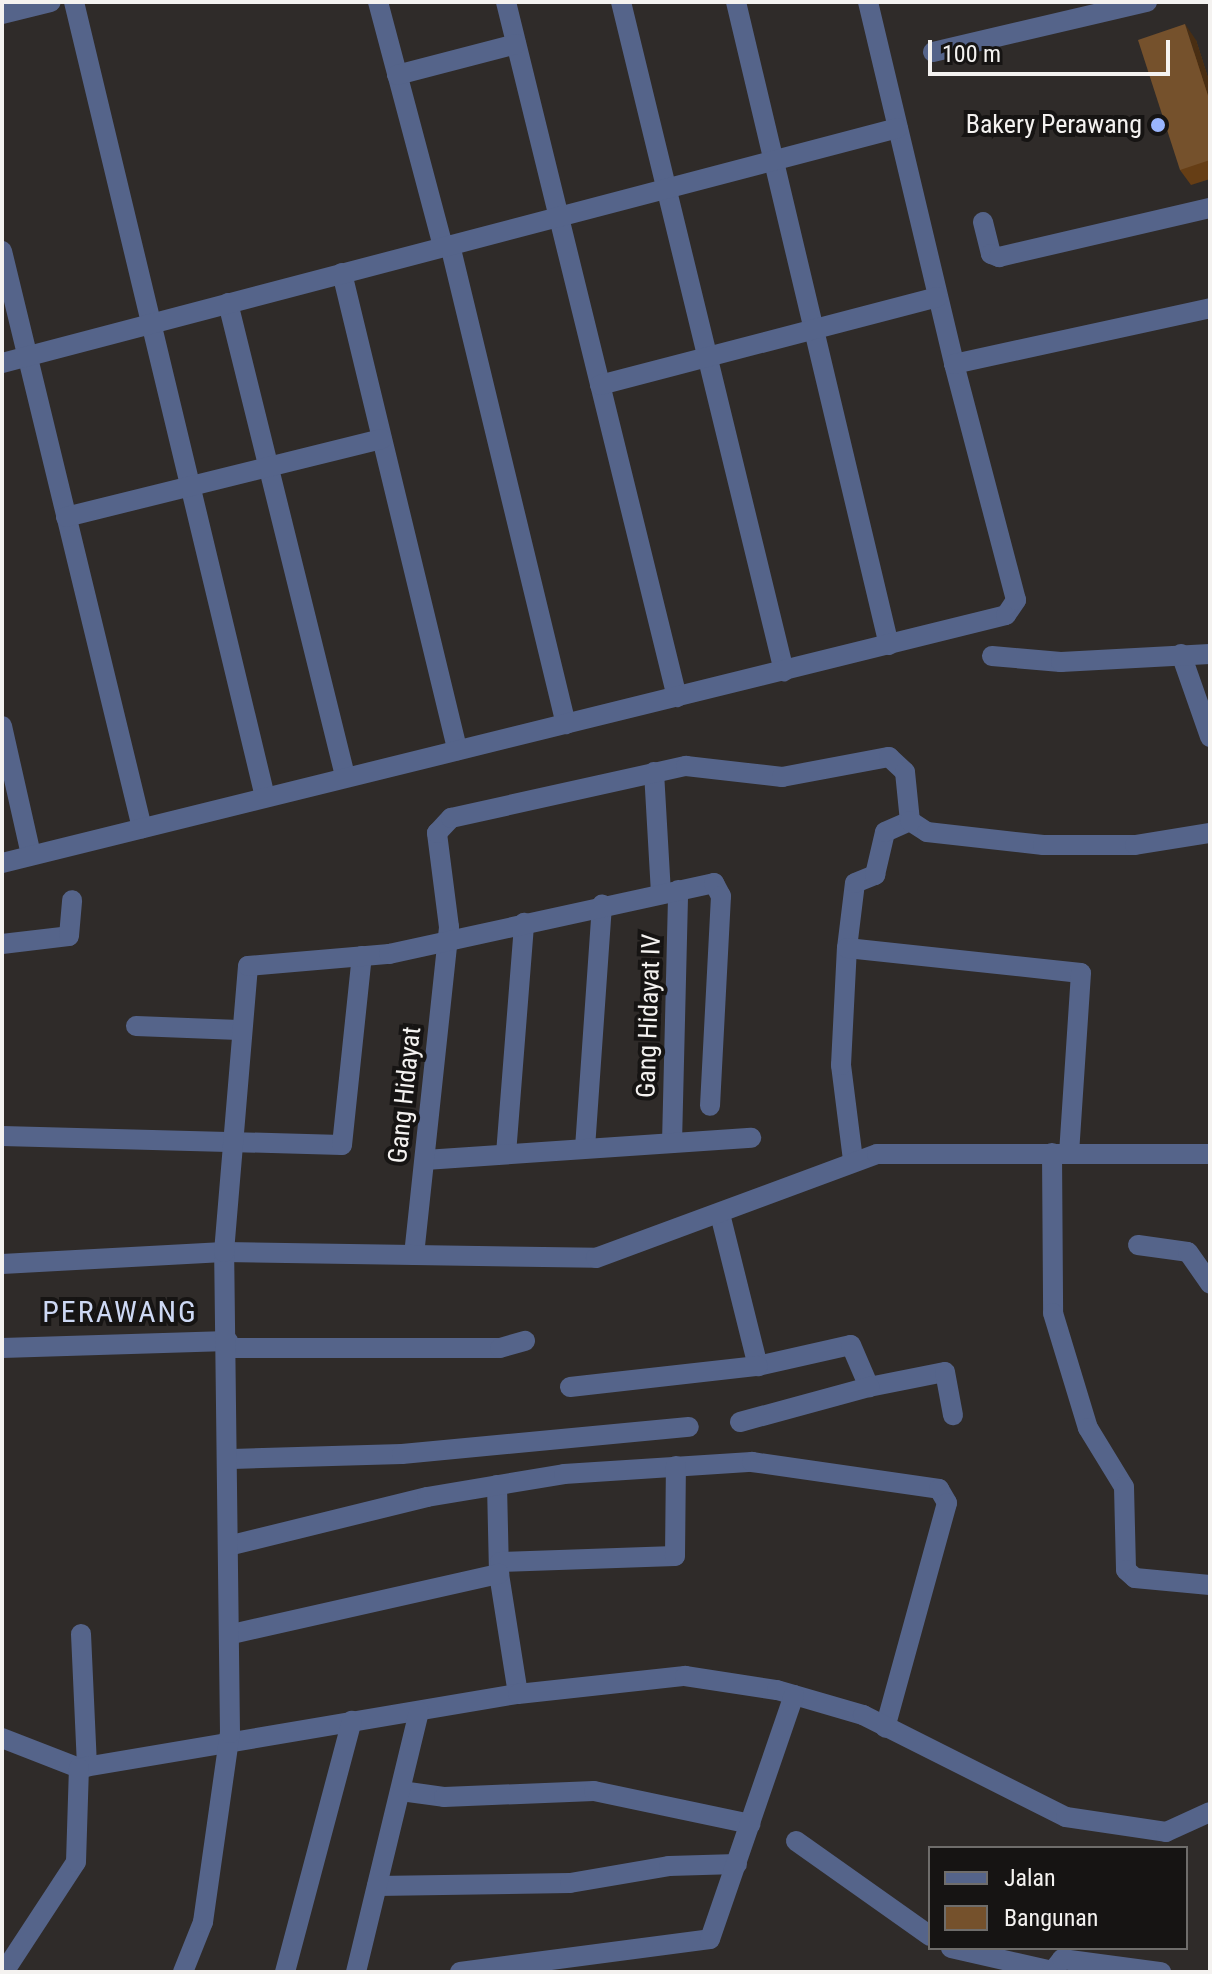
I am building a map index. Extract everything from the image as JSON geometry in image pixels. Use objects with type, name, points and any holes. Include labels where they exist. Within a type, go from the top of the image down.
[{"type":"street","points":[[2,14],[51,2]]},
{"type":"street","points":[[74,2],[148,324],[265,797]]},
{"type":"street","points":[[378,2],[446,246],[566,724]]},
{"type":"street","points":[[506,2],[677,697]]},
{"type":"street","points":[[621,2],[784,671]]},
{"type":"street","points":[[736,2],[889,645]]},
{"type":"street","points":[[2,863],[996,619],[1015,604],[868,2]]},
{"type":"street","points":[[933,52],[1147,2]]},
{"type":"street","points":[[397,75],[516,44]]},
{"type":"street","points":[[2,363],[898,128]]},
{"type":"street","points":[[983,222],[991,254],[999,257],[1210,208]]},
{"type":"street","points":[[2,251],[142,828]]},
{"type":"street","points":[[342,273],[457,750]]},
{"type":"street","points":[[600,385],[938,297]]},
{"type":"street","points":[[228,303],[345,777]]},
{"type":"street","points":[[954,364],[1210,308]]},
{"type":"street","points":[[66,517],[188,484],[268,468],[382,439]]},
{"type":"street","points":[[1181,654],[1210,737]]},
{"type":"street","points":[[992,656],[1061,662],[1210,654]]},
{"type":"street","points":[[2,726],[31,855]]},
{"type":"street","points":[[654,772],[686,766],[782,777],[896,758],[905,772],[910,821]]},
{"type":"street","name":"Gang Hidayat IV","points":[[654,772],[670,892],[672,1143]]},
{"type":"street","name":"Gang Hidayat","points":[[414,1255],[446,942],[442,822],[654,772]]},
{"type":"street","points":[[910,821],[927,832],[1043,845],[1135,845],[1210,833]]},
{"type":"street","points":[[853,1160],[841,1065],[847,948],[856,880],[874,877],[885,832],[910,821]]},
{"type":"street","points":[[183,1972],[203,1922],[228,1741],[232,1634],[232,1459],[224,1252],[239,1030],[250,963],[362,956],[446,942],[711,883],[720,889],[710,1106]]},
{"type":"street","points":[[2,944],[69,936],[72,900]]},
{"type":"street","points":[[585,1148],[602,905]]},
{"type":"street","points":[[506,1154],[524,923]]},
{"type":"street","points":[[847,948],[1081,973],[1060,1153],[1053,1313],[1088,1428],[1124,1487],[1126,1570],[1135,1578],[1210,1585]]},
{"type":"street","points":[[2,1136],[334,1148],[347,1140],[362,956]]},
{"type":"street","points":[[136,1026],[239,1030]]},
{"type":"street","points":[[425,1160],[751,1138]]},
{"type":"street","points":[[2,1264],[224,1252],[596,1258],[720,1214],[853,1160],[1060,1153],[1210,1154]]},
{"type":"street","points":[[720,1214],[758,1366]]},
{"type":"street","points":[[1138,1245],[1188,1252],[1210,1284]]},
{"type":"street","points":[[2,1348],[228,1345],[500,1348],[525,1341]]},
{"type":"street","points":[[570,1387],[758,1366],[851,1345],[869,1387]]},
{"type":"street","points":[[740,1422],[941,1369],[953,1415]]},
{"type":"street","points":[[232,1459],[402,1454],[689,1427]]},
{"type":"street","points":[[232,1545],[497,1485],[676,1466],[752,1462],[850,1471],[946,1494],[885,1728]]},
{"type":"street","points":[[232,1634],[500,1568],[675,1556],[676,1466]]},
{"type":"street","points":[[497,1485],[500,1568],[518,1694]]},
{"type":"street","points":[[4,1972],[76,1862],[83,1767],[81,1634]]},
{"type":"street","points":[[2,1738],[83,1767],[518,1694],[685,1676],[794,1695],[885,1728],[1066,1817],[1166,1832],[1210,1812]]},
{"type":"street","points":[[460,1972],[710,1939],[794,1695]]},
{"type":"street","points":[[356,1972],[419,1711]]},
{"type":"street","points":[[285,1972],[352,1721]]},
{"type":"street","points":[[401,1791],[444,1797],[594,1791],[751,1824]]},
{"type":"street","points":[[796,1841],[928,1935]]},
{"type":"street","points":[[377,1886],[570,1883],[669,1866],[737,1864]]},
{"type":"street","points":[[960,1950],[1052,1971],[1063,1959],[1161,1972]]},
{"type":"building","points":[[1185,24],[1210,102],[1210,160],[1180,170],[1138,40]]},
{"type":"place","name":"Bakery Perawang","points":[[1158,125]]},
{"type":"district","name":"PERAWANG","points":[[120,1312]]}]
